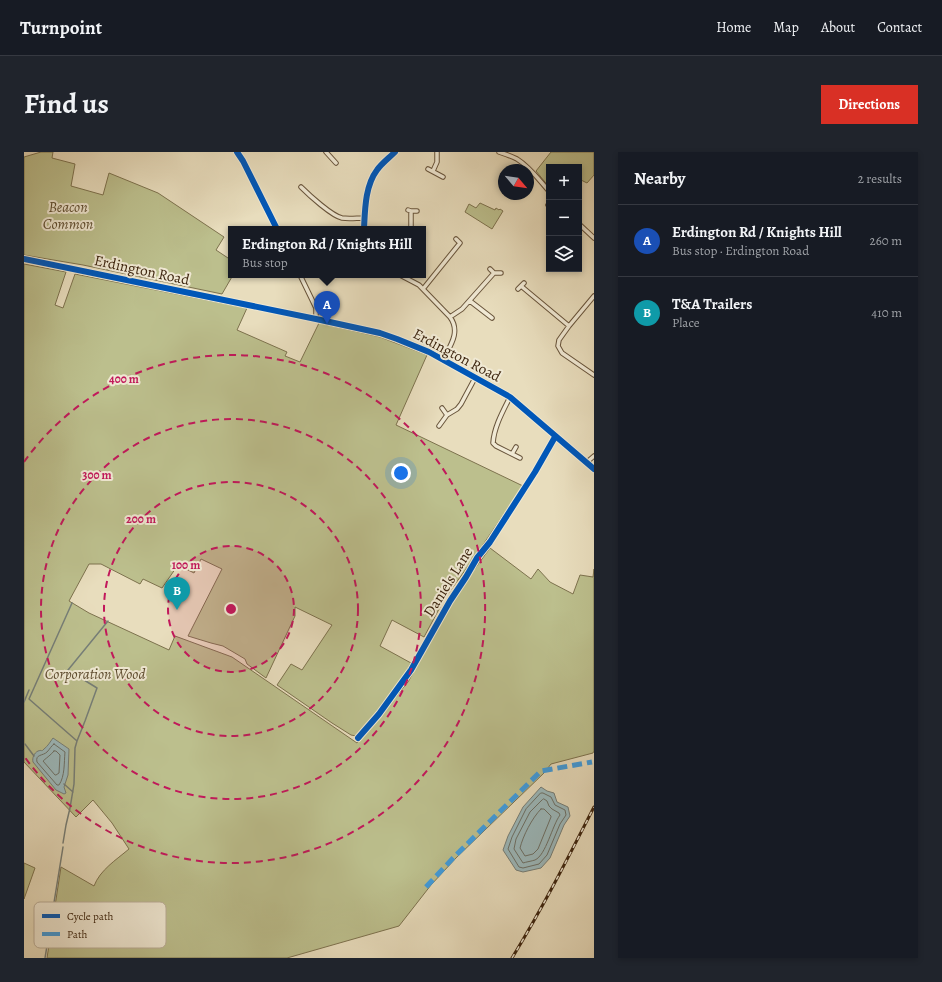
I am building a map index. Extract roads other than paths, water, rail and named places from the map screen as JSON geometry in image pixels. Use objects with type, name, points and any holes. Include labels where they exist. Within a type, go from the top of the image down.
[{"type":"street","points":[[237,152],[276,226]]},
{"type":"street","points":[[326,152],[336,163]]},
{"type":"street","points":[[364,226],[368,192],[371,182],[376,171],[395,152]]},
{"type":"street","points":[[433,171],[437,162],[438,152]]},
{"type":"street","points":[[500,152],[526,165],[546,188]]},
{"type":"street","points":[[428,169],[443,177]]},
{"type":"street","points":[[301,187],[341,218],[364,218]]},
{"type":"street","points":[[307,193],[311,188]]},
{"type":"street","points":[[411,226],[410,210],[417,211]]},
{"type":"street","points":[[582,227],[594,238]]},
{"type":"street","points":[[423,289],[460,243],[456,239]]},
{"type":"street","name":"Erdington Road","points":[[24,259],[380,333],[398,339],[429,352],[510,397],[594,469]]},
{"type":"street","points":[[490,269],[494,273],[501,273]]},
{"type":"street","points":[[450,317],[462,309],[494,273]]},
{"type":"street","points":[[301,278],[316,308],[316,320]]},
{"type":"street","points":[[406,278],[416,283],[423,289],[454,322],[455,334],[443,360]]},
{"type":"street","points":[[518,289],[522,284],[569,326]]},
{"type":"street","points":[[594,296],[569,326],[559,340],[558,346],[562,353],[594,375]]},
{"type":"street","points":[[470,301],[492,318]]},
{"type":"street","points":[[439,426],[447,415],[457,409],[461,404],[475,378]]},
{"type":"street","points":[[510,397],[500,417],[493,438],[493,443],[520,458]]},
{"type":"street","points":[[442,408],[447,415]]},
{"type":"street","name":"Daniels Lane","points":[[358,738],[379,714],[411,670],[450,601],[477,558],[490,542],[536,472],[555,437]]},
{"type":"street","points":[[512,454],[516,447]]},
{"type":"street","points":[[587,462],[594,456]]},
{"type":"water","points":[[53,738],[69,749],[68,775],[64,787],[66,793],[64,794],[56,790],[33,762],[35,753],[41,750],[42,751]]},
{"type":"water","points":[[541,787],[554,793],[557,802],[568,807],[570,816],[564,825],[550,858],[541,868],[523,872],[516,870],[503,850],[508,836],[523,807]]},
{"type":"waterway","points":[[72,603],[29,699],[77,741]]},
{"type":"waterway","points":[[63,843],[74,784],[75,748],[97,688],[68,670],[108,621]]},
{"type":"waterway","points":[[24,702],[29,690]]},
{"type":"waterway","points":[[25,744],[34,756]]},
{"type":"waterway","points":[[64,784],[73,792]]},
{"type":"waterway","points":[[54,902],[63,847]]},
{"type":"waterway","points":[[45,958],[47,948]]},
{"type":"railway","points":[[512,958],[565,864],[594,807]]},
{"type":"place","name":"Erdington Rd / Knights Hill","points":[[327,324]]},
{"type":"place","name":"T&A Trailers","points":[[177,610]]},
{"type":"park label","name":"Beacon Common","points":[[68,216]]},
{"type":"park label","name":"Corporation Wood","points":[[95,674]]}]
